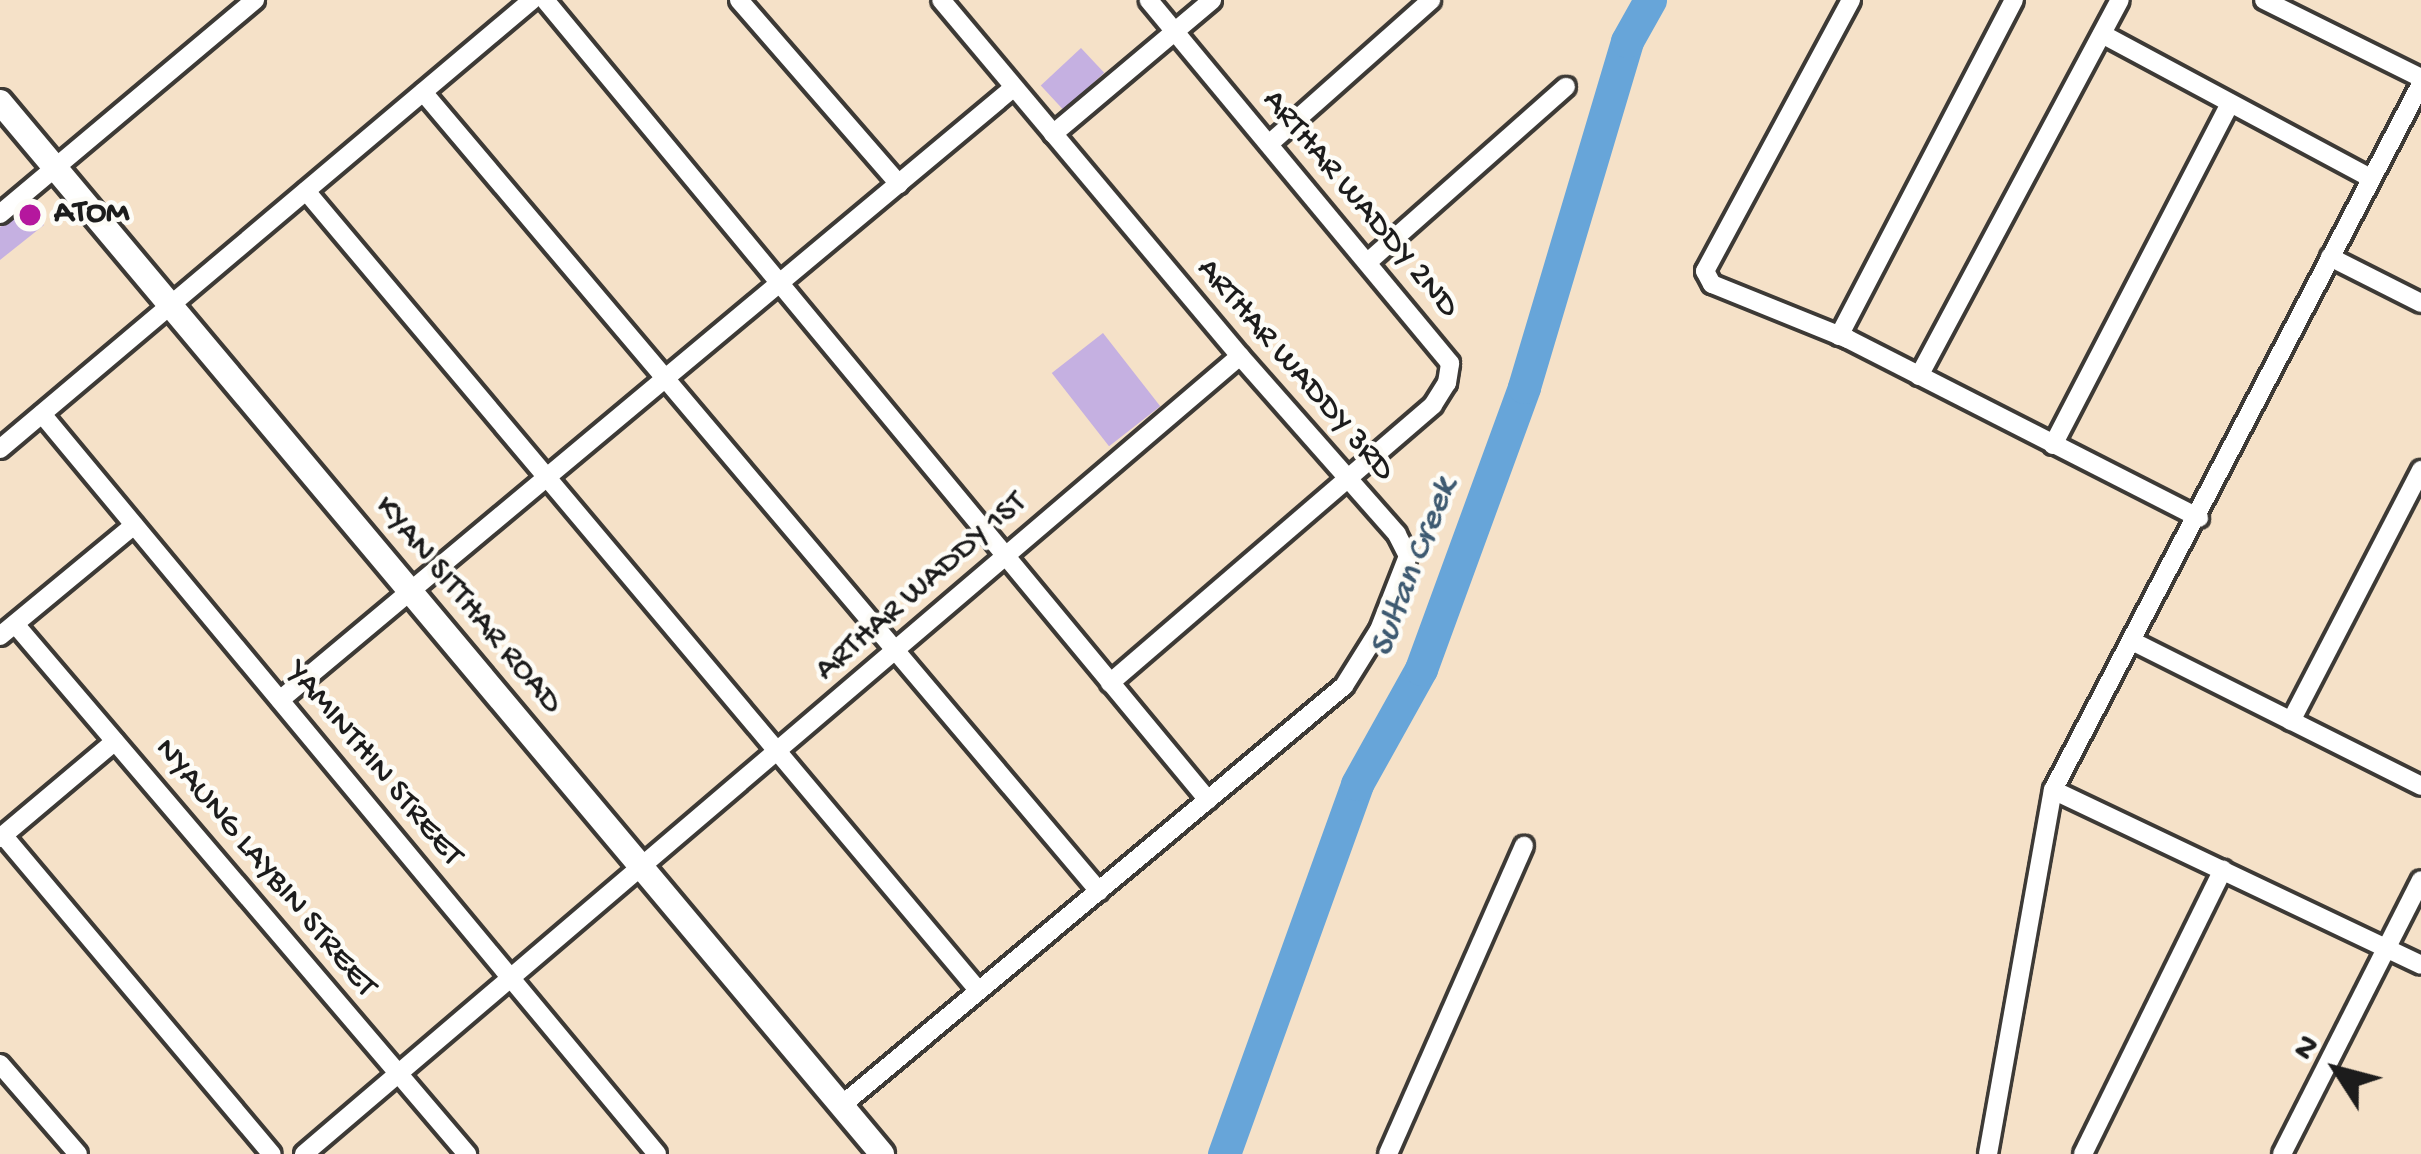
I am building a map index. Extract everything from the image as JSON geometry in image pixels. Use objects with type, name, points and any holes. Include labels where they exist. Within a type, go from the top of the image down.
[{"type":"main road","name":"KYAN SITTHAR ROAD","points":[[0,102],[882,1154]]},
{"type":"street","points":[[0,214],[256,0]]},
{"type":"street","points":[[0,449],[532,0]]},
{"type":"street","points":[[545,0],[1208,800]]},
{"type":"street","points":[[739,0],[899,184]]},
{"type":"street","name":"ARTHAR WADDY 3RD","points":[[842,1106],[1344,686],[1403,578],[1408,556],[1397,534],[1240,356],[941,0]]},
{"type":"street","name":"ARTHAR WADDY 2ND","points":[[1110,682],[1433,404],[1448,383],[1450,363],[1149,0]]},
{"type":"street","points":[[1053,134],[1212,0]]},
{"type":"street","points":[[1269,144],[1432,0]]},
{"type":"street","points":[[1851,0],[1705,272],[1712,284],[1839,335],[2198,518]]},
{"type":"street","points":[[1839,335],[2014,0]]},
{"type":"street","points":[[1988,1154],[2054,790],[2421,81],[2264,0]]},
{"type":"street","points":[[2307,20],[2318,0]]},
{"type":"street","points":[[1919,376],[2118,1]]},
{"type":"street","points":[[2102,34],[2372,179]]},
{"type":"street","points":[[1369,261],[1566,87]]},
{"type":"street","points":[[280,700],[1013,88]]},
{"type":"street","points":[[423,92],[1099,891]]},
{"type":"street","points":[[2054,445],[2230,103]]},
{"type":"street","points":[[306,191],[979,991]]},
{"type":"street","points":[[2330,257],[2421,303]]},
{"type":"street","name":"ARTHAR WADDY 1ST","points":[[304,1154],[1240,356]]},
{"type":"street","name":"YAMINTHIN STREET","points":[[42,414],[657,1154]]},
{"type":"street","points":[[2291,721],[2421,470]]},
{"type":"street","points":[[7,630],[134,525]]},
{"type":"street","name":"NYAUNG LAYBIN STREET","points":[[7,630],[115,741],[467,1154]]},
{"type":"street","points":[[2134,642],[2421,786]]},
{"type":"street","points":[[115,741],[2,836],[272,1154]]},
{"type":"street","points":[[2054,790],[2421,965]]},
{"type":"street","points":[[1388,1154],[1524,846]]},
{"type":"street","points":[[2083,1154],[2223,870]]},
{"type":"street","points":[[2282,1154],[2421,880]]},
{"type":"street","points":[[0,1064],[78,1154]]},
{"type":"building","points":[[1081,48],[1104,73],[1064,110],[1041,86]]},
{"type":"building","points":[[30,207],[44,225],[0,260],[0,227]]},
{"type":"building","points":[[1103,333],[1160,406],[1109,446],[1052,373]]},
{"type":"waterway","name":"Sultan Creek","points":[[1224,1154],[1357,784],[1421,669],[1524,387],[1627,41],[1650,0]]},
{"type":"place","name":"ATOM","points":[[30,215]]}]
